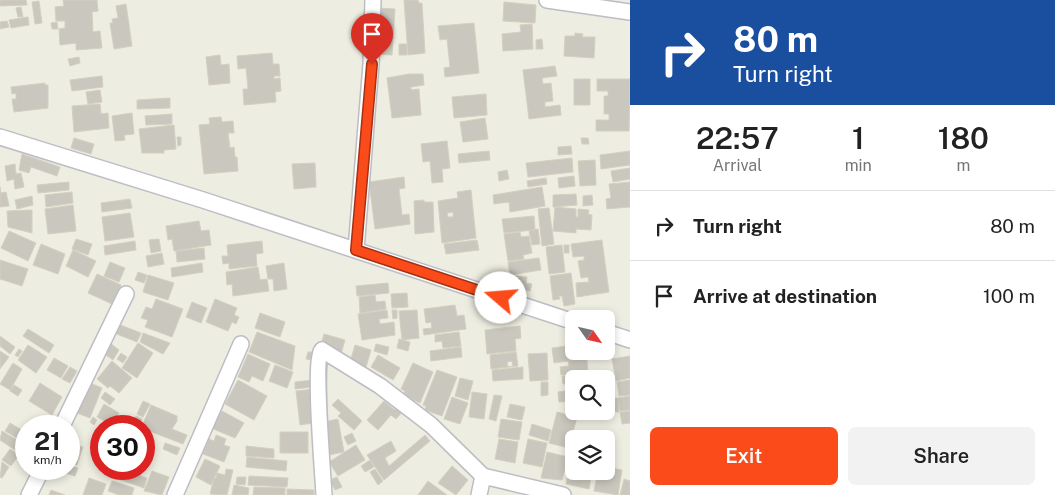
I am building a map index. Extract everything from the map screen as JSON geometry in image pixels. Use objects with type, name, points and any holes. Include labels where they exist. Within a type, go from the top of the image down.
[{"type":"street","points":[[356,250],[372,64],[373,0]]},
{"type":"street","points":[[547,0],[630,12]]},
{"type":"street","points":[[0,137],[356,250],[565,319]]},
{"type":"street","points":[[67,415],[126,294]]},
{"type":"street","points":[[615,335],[630,340]]},
{"type":"street","points":[[175,495],[241,344]]},
{"type":"street","points":[[324,495],[318,381],[319,354],[322,350],[380,386],[431,425],[483,476],[563,495]]},
{"type":"street","points":[[479,495],[483,476]]},
{"type":"street","points":[[29,495],[36,480]]},
{"type":"building","points":[[0,0],[26,0],[27,5],[0,6]]},
{"type":"building","points":[[63,0],[97,0],[98,11],[92,12],[93,32],[100,31],[102,48],[76,50],[76,43],[60,45],[59,29],[65,28],[65,21],[56,21],[55,7],[64,6]]},
{"type":"building","points":[[404,0],[418,0],[419,3],[422,3],[425,53],[408,55]]},
{"type":"building","points":[[39,1],[42,23],[35,24],[32,2]]},
{"type":"building","points":[[504,2],[536,5],[535,23],[503,21]]},
{"type":"building","points":[[126,4],[132,46],[114,49],[110,23],[113,23],[112,19],[118,18],[116,6]]},
{"type":"building","points":[[21,7],[23,17],[18,17],[16,8]]},
{"type":"building","points":[[378,8],[395,9],[392,55],[375,54]]},
{"type":"building","points":[[28,17],[29,25],[11,28],[9,20]]},
{"type":"building","points":[[7,21],[9,27],[0,29],[0,22]]},
{"type":"building","points":[[57,22],[58,29],[52,29],[51,23]]},
{"type":"building","points":[[474,23],[479,73],[445,77],[444,68],[450,67],[447,39],[440,40],[438,26]]},
{"type":"building","points":[[532,24],[533,49],[503,51],[502,34],[521,32],[520,25]]},
{"type":"building","points":[[575,33],[583,34],[582,37],[595,37],[594,58],[564,56],[565,36],[575,36]]},
{"type":"building","points":[[542,39],[543,49],[536,49],[536,40]]},
{"type":"building","points":[[399,44],[407,44],[407,55],[399,55]]},
{"type":"building","points":[[272,53],[273,64],[279,64],[280,76],[274,76],[274,79],[280,78],[281,91],[275,92],[276,102],[244,105],[243,89],[248,89],[246,68],[238,69],[237,56]]},
{"type":"building","points":[[220,55],[221,65],[229,64],[230,83],[209,85],[206,57]]},
{"type":"building","points":[[79,57],[80,63],[70,66],[68,59]]},
{"type":"building","points":[[555,66],[557,76],[542,78],[543,84],[551,83],[553,101],[545,102],[545,107],[560,105],[561,115],[529,119],[523,70]]},
{"type":"building","points":[[409,74],[423,74],[424,85],[411,87],[411,90],[419,89],[421,115],[392,118],[387,78]]},
{"type":"building","points":[[102,76],[103,87],[72,91],[70,80]]},
{"type":"building","points":[[574,79],[590,79],[590,105],[574,105]]},
{"type":"building","points":[[597,79],[630,79],[629,131],[596,131],[596,120],[609,120],[609,114],[604,114],[604,96],[608,96],[608,91],[597,91]]},
{"type":"building","points":[[45,83],[45,85],[48,85],[48,108],[14,112],[12,99],[16,99],[16,93],[12,94],[11,87]]},
{"type":"building","points":[[100,90],[102,102],[88,104],[86,92]]},
{"type":"building","points":[[486,94],[487,115],[454,118],[452,97]]},
{"type":"building","points":[[170,98],[170,108],[137,109],[137,100]]},
{"type":"building","points":[[100,104],[101,114],[108,113],[109,128],[74,132],[72,106]]},
{"type":"building","points":[[132,113],[134,134],[124,135],[125,140],[115,141],[112,116]]},
{"type":"building","points":[[172,114],[172,124],[146,125],[145,116]]},
{"type":"building","points":[[221,117],[222,122],[233,121],[234,133],[228,133],[230,148],[234,147],[235,157],[237,157],[238,171],[204,174],[199,125],[210,124],[209,118]]},
{"type":"building","points":[[485,118],[488,139],[463,142],[460,122]]},
{"type":"building","points":[[174,125],[176,149],[164,150],[164,153],[142,153],[139,129]]},
{"type":"building","points":[[177,137],[181,137],[181,145],[178,146]]},
{"type":"building","points":[[74,138],[94,144],[91,154],[71,148]]},
{"type":"building","points":[[581,138],[588,138],[589,144],[582,144]]},
{"type":"building","points":[[447,141],[450,168],[442,169],[443,182],[432,183],[430,161],[423,162],[421,144]]},
{"type":"building","points":[[571,146],[572,154],[558,155],[558,147]]},
{"type":"building","points":[[489,151],[490,160],[459,163],[458,154]]},
{"type":"building","points":[[630,151],[630,165],[601,169],[600,155]]},
{"type":"building","points":[[22,154],[60,167],[57,176],[31,167],[29,173],[19,170]]},
{"type":"building","points":[[572,158],[573,172],[528,177],[526,163]]},
{"type":"building","points":[[595,160],[596,185],[580,186],[578,161]]},
{"type":"building","points":[[315,163],[316,187],[294,189],[292,164]]},
{"type":"building","points":[[15,164],[16,174],[21,173],[24,187],[15,189],[14,179],[7,181],[5,166]]},
{"type":"building","points":[[630,168],[630,179],[613,182],[611,171]]},
{"type":"building","points":[[507,170],[509,179],[499,181],[498,172]]},
{"type":"building","points":[[574,176],[575,186],[559,188],[558,178]]},
{"type":"building","points":[[404,177],[405,188],[399,189],[402,215],[409,214],[410,224],[375,229],[369,182]]},
{"type":"building","points":[[546,178],[547,184],[528,187],[527,181]]},
{"type":"building","points":[[69,182],[69,190],[38,193],[37,185]]},
{"type":"building","points":[[630,182],[630,207],[607,209],[606,199],[611,198],[609,184]]},
{"type":"building","points":[[0,187],[1,193],[6,192],[9,206],[0,207]]},
{"type":"building","points":[[542,187],[545,206],[510,212],[509,202],[494,204],[493,195]]},
{"type":"building","points":[[471,190],[476,238],[442,243],[438,201],[458,198],[457,192]],"holes":[[[453,212],[453,217],[448,217],[447,213]]]},
{"type":"building","points":[[72,192],[73,203],[46,207],[45,195]]},
{"type":"building","points":[[576,194],[577,205],[553,207],[553,195]]},
{"type":"building","points":[[592,195],[593,205],[583,206],[583,196]]},
{"type":"building","points":[[32,196],[33,205],[17,209],[15,200]]},
{"type":"building","points":[[130,199],[132,208],[102,212],[101,203]]},
{"type":"building","points":[[424,200],[424,202],[433,202],[434,232],[415,234],[414,201]]},
{"type":"building","points":[[73,205],[76,231],[48,234],[45,209]]},
{"type":"building","points":[[555,207],[576,209],[576,217],[578,217],[578,209],[589,210],[588,214],[592,215],[591,230],[576,229],[576,233],[553,231]]},
{"type":"building","points":[[549,208],[554,244],[542,246],[538,209]]},
{"type":"building","points":[[32,210],[32,233],[8,227],[7,211]]},
{"type":"building","points":[[130,213],[134,237],[105,241],[102,217]]},
{"type":"building","points":[[534,216],[535,230],[504,233],[502,219]]},
{"type":"building","points":[[199,221],[201,231],[209,230],[211,245],[174,251],[172,239],[168,240],[166,226]]},
{"type":"building","points":[[538,229],[540,244],[532,245],[529,231]]},
{"type":"building","points":[[9,231],[36,243],[28,261],[1,248]]},
{"type":"building","points":[[520,232],[521,237],[529,236],[532,253],[523,255],[524,259],[508,261],[504,234]]},
{"type":"building","points":[[76,239],[92,244],[88,255],[72,249]]},
{"type":"building","points":[[159,239],[161,251],[151,253],[149,240]]},
{"type":"building","points":[[477,240],[479,250],[446,254],[444,244]]},
{"type":"building","points":[[602,240],[609,292],[577,297],[576,283],[589,282],[588,277],[581,278],[578,261],[584,260],[584,256],[573,257],[571,244]]},
{"type":"building","points":[[135,241],[136,250],[105,255],[104,246]]},
{"type":"building","points":[[262,241],[263,253],[256,254],[257,266],[229,269],[229,263],[223,264],[222,256],[228,256],[227,245]]},
{"type":"building","points":[[41,244],[65,254],[58,274],[33,265]]},
{"type":"building","points":[[562,245],[565,272],[549,274],[546,247]]},
{"type":"building","points":[[564,245],[569,245],[569,253],[564,253]]},
{"type":"building","points":[[204,248],[205,259],[177,262],[176,251]]},
{"type":"building","points":[[73,250],[96,261],[88,277],[66,266]]},
{"type":"building","points":[[162,253],[164,264],[148,267],[146,256]]},
{"type":"building","points":[[539,258],[541,270],[510,275],[508,262]]},
{"type":"building","points":[[0,260],[28,269],[22,286],[0,279]]},
{"type":"building","points":[[110,262],[125,268],[119,282],[104,276]]},
{"type":"building","points":[[202,263],[203,272],[172,277],[171,268]]},
{"type":"building","points":[[284,263],[287,289],[274,291],[273,279],[268,279],[266,266]]},
{"type":"building","points":[[258,267],[260,280],[267,279],[269,291],[233,296],[232,284],[227,285],[226,272]]},
{"type":"building","points":[[138,272],[147,275],[144,283],[135,280]]},
{"type":"building","points":[[571,273],[575,304],[564,306],[562,296],[559,296],[560,299],[553,300],[550,276]]},
{"type":"building","points":[[97,274],[121,285],[112,304],[88,293]]},
{"type":"building","points":[[148,275],[174,283],[168,300],[143,292]]},
{"type":"building","points":[[502,275],[527,277],[526,283],[532,284],[530,291],[506,286],[506,282],[502,282]]},
{"type":"building","points":[[388,283],[389,293],[357,296],[356,286]]},
{"type":"building","points":[[407,293],[408,307],[392,308],[391,294]]},
{"type":"building","points":[[375,295],[376,302],[385,301],[386,309],[360,313],[359,297]]},
{"type":"building","points":[[156,299],[183,309],[172,337],[145,327],[148,320],[141,318],[146,307],[152,309]]},
{"type":"building","points":[[215,299],[237,308],[234,315],[239,317],[236,324],[232,322],[228,331],[206,322]]},
{"type":"building","points":[[192,302],[207,308],[201,323],[186,317]]},
{"type":"building","points":[[494,303],[501,305],[496,318],[489,316]]},
{"type":"building","points":[[455,305],[457,316],[464,315],[466,329],[424,335],[423,329],[432,328],[431,322],[426,323],[424,309]]},
{"type":"building","points":[[387,310],[388,318],[379,319],[380,324],[394,322],[395,335],[362,340],[358,314]]},
{"type":"building","points":[[392,310],[397,310],[397,318],[393,319]]},
{"type":"building","points":[[417,310],[419,338],[402,340],[399,311]]},
{"type":"building","points":[[260,313],[285,322],[280,337],[255,328]]},
{"type":"building","points":[[118,324],[141,333],[137,342],[114,333]]},
{"type":"building","points":[[520,326],[521,338],[515,339],[516,351],[487,354],[485,330]]},
{"type":"building","points":[[28,329],[54,345],[49,353],[23,336]]},
{"type":"building","points":[[257,332],[295,346],[292,370],[249,352]]},
{"type":"building","points":[[459,332],[461,346],[443,348],[442,341],[435,342],[435,335]]},
{"type":"building","points":[[143,333],[170,343],[163,354],[140,342]]},
{"type":"building","points":[[324,334],[345,340],[341,354],[321,345]]},
{"type":"building","points":[[0,336],[15,347],[10,354],[0,346]]},
{"type":"building","points":[[399,339],[410,342],[408,351],[397,348]]},
{"type":"building","points":[[110,343],[119,350],[113,360],[103,353]]},
{"type":"building","points":[[138,343],[153,353],[137,378],[122,368]]},
{"type":"building","points":[[376,344],[389,347],[387,355],[374,351]]},
{"type":"building","points":[[28,345],[47,357],[36,373],[18,360]]},
{"type":"building","points":[[355,345],[371,350],[366,367],[350,362]]},
{"type":"building","points":[[565,346],[565,360],[587,360],[588,370],[565,370],[565,375],[561,375],[560,367],[569,366],[568,361],[554,363],[552,348]]},
{"type":"building","points":[[461,347],[462,357],[431,361],[430,351]]},
{"type":"building","points":[[19,349],[22,351],[18,357],[15,355]]},
{"type":"building","points":[[0,351],[9,357],[0,369]]},
{"type":"building","points":[[308,352],[317,352],[317,361],[306,359]]},
{"type":"building","points":[[516,352],[518,366],[491,369],[490,355]],"holes":[[[512,361],[513,366],[508,367],[507,362]]]},
{"type":"building","points":[[121,353],[127,357],[123,363],[117,359]]},
{"type":"building","points":[[547,353],[548,380],[530,381],[528,354]]},
{"type":"building","points":[[248,354],[270,364],[263,381],[252,376],[249,382],[238,377]]},
{"type":"building","points":[[378,355],[400,368],[393,380],[371,367]]},
{"type":"building","points":[[630,356],[630,378],[616,381],[612,360]]},
{"type":"building","points":[[54,358],[68,366],[61,378],[47,370]]},
{"type":"building","points":[[112,361],[132,378],[119,393],[110,386],[108,388],[97,379]]},
{"type":"building","points":[[13,363],[22,369],[10,390],[0,384]]},
{"type":"building","points":[[413,363],[433,372],[420,403],[403,395],[405,391],[401,389]]},
{"type":"building","points":[[275,365],[293,372],[287,388],[269,381]]},
{"type":"building","points":[[70,367],[77,371],[70,383],[62,379]]},
{"type":"building","points":[[523,367],[523,379],[493,381],[492,370]]},
{"type":"building","points":[[437,370],[457,377],[442,416],[425,410],[426,406],[423,405]]},
{"type":"building","points":[[562,376],[565,376],[565,384],[563,384]]},
{"type":"building","points":[[460,378],[473,381],[468,400],[455,396]]},
{"type":"building","points":[[238,380],[267,396],[254,420],[225,404]]},
{"type":"building","points":[[313,380],[313,387],[295,389],[295,382]]},
{"type":"building","points":[[630,380],[630,395],[619,396],[617,382]]},
{"type":"building","points":[[541,382],[548,382],[548,395],[541,396]]},
{"type":"building","points":[[40,383],[62,397],[52,415],[29,401]]},
{"type":"building","points":[[90,383],[102,388],[90,418],[77,413]]},
{"type":"building","points":[[14,385],[22,390],[18,396],[10,391]]},
{"type":"building","points":[[315,389],[319,422],[300,425],[296,391]]},
{"type":"building","points":[[565,391],[565,402],[559,402],[558,392]]},
{"type":"building","points":[[105,392],[115,399],[110,405],[101,398]]},
{"type":"building","points":[[472,392],[487,394],[484,419],[469,417]]},
{"type":"building","points":[[494,395],[502,396],[496,421],[489,419]]},
{"type":"building","points":[[630,396],[630,410],[620,411],[618,398]]},
{"type":"building","points":[[452,397],[468,403],[460,424],[444,419]]},
{"type":"building","points":[[615,398],[618,398],[619,412],[615,412]]},
{"type":"building","points":[[338,399],[362,421],[354,430],[338,416],[341,413],[332,405]]},
{"type":"building","points":[[143,401],[150,404],[144,415],[137,414]]},
{"type":"building","points":[[384,401],[395,410],[399,405],[404,410],[396,419],[391,415],[378,430],[367,420]]},
{"type":"building","points":[[104,404],[119,413],[118,415],[98,415]]},
{"type":"building","points":[[510,404],[525,407],[522,420],[507,417]]},
{"type":"building","points":[[151,405],[177,416],[177,421],[172,429],[187,435],[183,444],[155,433],[155,415],[147,415]]},
{"type":"building","points":[[222,411],[244,423],[235,438],[211,428]]},
{"type":"building","points":[[630,411],[630,423],[622,424],[620,412]]},
{"type":"building","points":[[557,412],[565,414],[565,420],[576,420],[574,430],[565,430],[565,447],[549,443]]},
{"type":"building","points":[[338,419],[344,452],[329,455],[323,422]]},
{"type":"building","points":[[501,419],[522,422],[519,440],[498,437]]},
{"type":"building","points":[[10,423],[15,426],[15,437],[5,431]]},
{"type":"building","points":[[532,424],[551,430],[548,441],[529,435]]},
{"type":"building","points":[[2,431],[15,439],[15,450],[0,440]]},
{"type":"building","points":[[280,432],[308,432],[308,453],[280,453]]},
{"type":"building","points":[[352,433],[356,441],[348,445],[344,437]]},
{"type":"building","points":[[216,435],[226,439],[224,445],[230,447],[224,462],[203,454],[209,439],[214,441]]},
{"type":"building","points":[[425,435],[430,441],[384,480],[367,455],[391,441],[396,451],[385,458],[389,466]]},
{"type":"building","points":[[499,439],[518,442],[515,463],[495,459]]},
{"type":"building","points":[[528,439],[547,443],[542,467],[523,463]]},
{"type":"building","points":[[165,443],[180,448],[177,455],[163,449]]},
{"type":"building","points":[[356,445],[365,460],[338,476],[329,462]]},
{"type":"building","points":[[246,446],[274,449],[274,458],[246,456]]},
{"type":"building","points":[[10,449],[15,452],[15,460],[11,466],[2,460]]},
{"type":"building","points":[[547,452],[565,456],[565,468],[562,480],[541,478]]},
{"type":"building","points":[[247,457],[287,461],[286,471],[246,467]]},
{"type":"building","points":[[205,459],[220,466],[211,485],[196,477]]},
{"type":"building","points":[[370,460],[374,467],[365,472],[361,466]]},
{"type":"building","points":[[2,462],[9,467],[2,478],[0,477]]},
{"type":"building","points":[[452,466],[468,480],[456,495],[438,483]]},
{"type":"building","points":[[226,469],[233,470],[227,495],[210,494],[217,473],[225,475]]},
{"type":"building","points":[[375,469],[383,481],[378,485],[370,472]]},
{"type":"building","points":[[615,469],[622,470],[618,495],[594,491],[596,480],[615,480]]},
{"type":"building","points":[[155,472],[169,477],[162,495],[144,491],[148,480],[155,480]]},
{"type":"building","points":[[249,476],[288,478],[287,487],[248,485]]},
{"type":"building","points":[[237,477],[246,477],[245,485],[236,484]]},
{"type":"building","points":[[337,477],[342,487],[335,490],[330,480]]},
{"type":"building","points":[[89,478],[90,480],[106,484],[102,495],[83,495]]},
{"type":"building","points":[[624,479],[630,481],[630,495],[620,495]]},
{"type":"building","points":[[121,480],[146,480],[144,488]]},
{"type":"building","points":[[567,480],[590,480],[589,489],[566,484]]},
{"type":"building","points":[[112,481],[134,488],[132,495],[119,495],[108,491]]},
{"type":"building","points":[[428,481],[447,495],[418,495]]},
{"type":"building","points":[[234,485],[249,488],[248,495],[232,495]]},
{"type":"building","points":[[254,487],[285,488],[285,495],[253,495]]},
{"type":"building","points":[[287,489],[314,490],[314,495],[287,495]]},
{"type":"building","points":[[51,490],[65,495],[49,495]]},
{"type":"route","points":[[372,64],[356,250],[501,298]]}]
